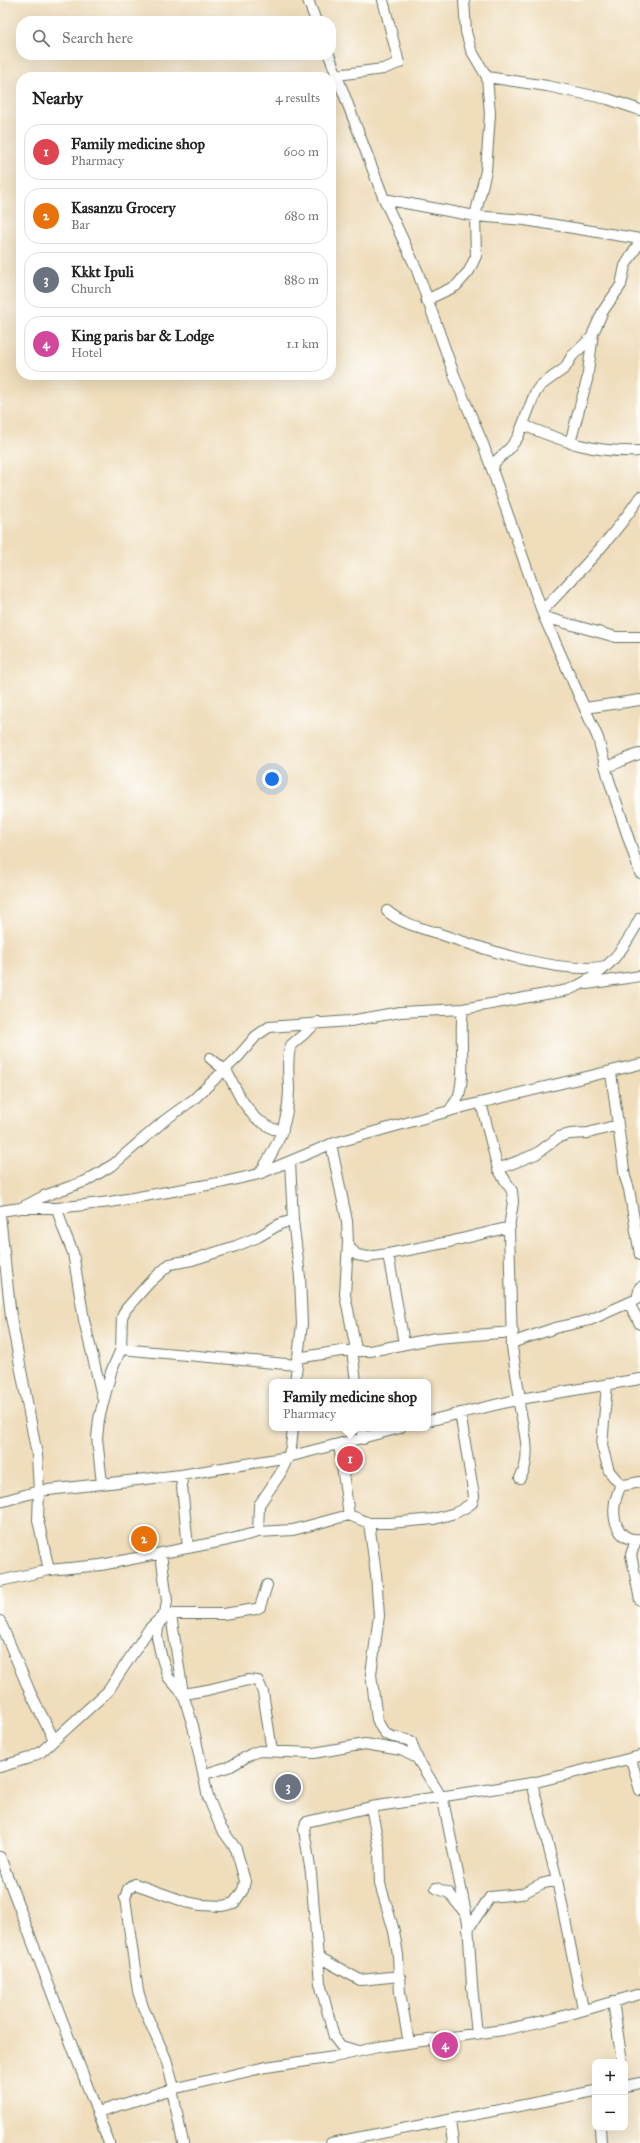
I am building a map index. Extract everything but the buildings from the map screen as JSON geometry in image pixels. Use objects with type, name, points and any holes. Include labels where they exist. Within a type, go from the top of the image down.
[{"type":"street","points":[[308,0],[314,16]]},
{"type":"street","points":[[383,0],[399,63],[383,69],[337,75],[384,198],[417,270],[426,300],[472,422],[479,434],[543,613],[598,738],[605,766],[640,873]]},
{"type":"street","points":[[426,300],[456,286],[469,271],[476,256],[477,247],[475,216],[486,172],[490,138],[490,114],[487,77],[471,50],[466,32],[464,0]]},
{"type":"street","points":[[331,60],[336,72]]},
{"type":"street","points":[[487,77],[547,86],[608,99],[640,110]]},
{"type":"street","points":[[384,198],[475,216],[525,220],[640,240],[625,266],[621,285],[603,311],[591,338],[587,380],[570,443]]},
{"type":"street","points":[[493,476],[494,462],[514,444],[523,425],[535,392],[540,386],[565,368],[572,356],[591,338]]},
{"type":"street","points":[[523,425],[570,443],[602,450],[640,450]]},
{"type":"street","points":[[543,613],[593,558],[627,517],[640,497]]},
{"type":"street","points":[[543,613],[616,637],[640,637]]},
{"type":"street","points":[[585,708],[640,700]]},
{"type":"street","points":[[605,766],[613,766],[628,756],[640,754]]},
{"type":"street","points":[[387,911],[397,918],[434,932],[527,960],[593,969],[606,966]]},
{"type":"street","points":[[584,984],[598,975],[620,952],[640,918]]},
{"type":"street","points":[[21,1208],[44,1196],[91,1178],[114,1164],[165,1120],[194,1099],[225,1070],[256,1036],[269,1027],[318,1022],[350,1021],[400,1012],[463,1009],[544,996],[584,984],[640,976]]},
{"type":"street","points":[[450,1111],[459,1097],[460,1030],[463,1009]]},
{"type":"street","points":[[259,1174],[271,1156],[283,1130],[288,1094],[289,1049],[297,1038],[318,1022]]},
{"type":"street","points":[[210,1058],[225,1070],[245,1106],[255,1118],[273,1129],[283,1130]]},
{"type":"street","points":[[0,1211],[21,1208],[57,1208],[165,1193],[259,1174],[331,1144],[450,1111],[611,1073],[640,1064]]},
{"type":"street","points":[[611,1073],[625,1176],[629,1189],[640,1254]]},
{"type":"street","points":[[481,1103],[498,1169],[512,1191],[513,1202],[510,1227],[514,1364],[526,1447],[525,1466],[520,1478]]},
{"type":"street","points":[[498,1169],[536,1154],[559,1137],[588,1133],[618,1125]]},
{"type":"street","points":[[331,1144],[347,1221],[348,1242],[345,1262],[345,1295],[354,1349],[356,1379]]},
{"type":"street","points":[[290,1162],[293,1220],[300,1277],[302,1324],[295,1379]]},
{"type":"street","points":[[57,1208],[63,1228],[74,1253],[84,1320],[104,1401]]},
{"type":"street","points":[[0,1215],[11,1317],[37,1455],[39,1491],[38,1520],[48,1570]]},
{"type":"street","points":[[102,1484],[97,1438],[110,1372],[121,1349],[122,1317],[135,1298],[162,1269],[170,1264],[192,1260],[236,1246],[258,1238],[280,1224],[293,1220]]},
{"type":"street","points":[[348,1242],[350,1248],[357,1255],[368,1257],[449,1242],[510,1227]]},
{"type":"street","points":[[388,1254],[404,1343]]},
{"type":"street","points":[[514,1342],[555,1328],[590,1320],[635,1301],[639,1292]]},
{"type":"street","points":[[629,1303],[640,1324]]},
{"type":"street","points":[[121,1349],[297,1362],[354,1349],[370,1351],[404,1343],[478,1333],[513,1332]]},
{"type":"street","points":[[431,1420],[519,1399],[640,1379]]},
{"type":"street","points":[[607,1384],[603,1453],[609,1471],[619,1480],[620,1486],[614,1506],[616,1525],[623,1536],[638,1539],[632,1556],[640,1600]]},
{"type":"street","points":[[0,1581],[48,1570],[101,1564],[188,1548],[258,1532],[293,1530],[349,1515],[369,1523],[390,1524],[434,1519],[456,1514],[472,1503],[474,1491],[460,1413]]},
{"type":"street","points":[[258,1532],[259,1505],[280,1474],[288,1457],[291,1447],[292,1431]]},
{"type":"street","points":[[362,1431],[363,1439]]},
{"type":"street","points":[[0,1502],[39,1491],[181,1475],[288,1457],[390,1431]]},
{"type":"street","points":[[339,1445],[349,1515]]},
{"type":"street","points":[[181,1475],[188,1548]]},
{"type":"street","points":[[620,1486],[640,1482]]},
{"type":"street","points":[[369,1523],[376,1574],[379,1616],[371,1674],[377,1719],[379,1726],[388,1737],[411,1741],[417,1758],[442,1798],[466,1913],[477,2034]]},
{"type":"street","points":[[161,1553],[166,1585],[168,1614],[183,1694],[205,1774],[208,1796],[221,1828],[236,1849],[245,1886],[234,1903],[227,1906],[201,1905],[186,1902],[135,1884],[128,1889],[125,1898],[138,1991],[143,2007],[166,2059],[183,2143]]},
{"type":"street","points":[[0,1767],[35,1756],[108,1691],[149,1629],[168,1614],[223,1614],[256,1609],[260,1607],[267,1585]]},
{"type":"street","points":[[168,1614],[158,1628],[158,1645],[168,1677],[183,1694]]},
{"type":"street","points":[[0,1621],[30,1692],[54,1740]]},
{"type":"street","points":[[183,1694],[208,1690],[248,1680],[258,1681],[263,1692],[272,1751]]},
{"type":"street","points":[[205,1774],[232,1766],[254,1752],[272,1751],[314,1753],[365,1744],[401,1750],[417,1758]]},
{"type":"street","points":[[358,2051],[341,2046],[334,2037],[320,1983],[305,1824],[308,1821],[371,1807],[442,1798],[532,1783],[635,1758],[640,1790]]},
{"type":"street","points":[[532,1783],[557,1880],[583,2009]]},
{"type":"street","points":[[371,1807],[379,1847],[380,1884],[394,1931],[400,1976],[400,1993],[409,2043]]},
{"type":"street","points":[[0,1857],[109,2143]]},
{"type":"street","points":[[468,1929],[490,1897],[521,1894],[541,1884],[557,1880]]},
{"type":"street","points":[[436,1888],[449,1893],[466,1913]]},
{"type":"street","points":[[317,1956],[360,1980],[400,1976]]},
{"type":"street","points":[[98,2112],[173,2088],[266,2067],[334,2057],[358,2051],[409,2043],[477,2034],[553,2019],[583,2009],[640,1994]]},
{"type":"street","points":[[613,2001],[622,2059]]},
{"type":"street","points":[[628,2085],[640,2083]]},
{"type":"street","points":[[331,2143],[382,2139],[450,2121],[592,2092]]},
{"type":"street","points":[[450,2121],[453,2143]]},
{"type":"street","points":[[600,2131],[601,2143]]},
{"type":"place","name":"Family medicine shop","points":[[350,1459]]},
{"type":"place","name":"Kasanzu Grocery","points":[[144,1539]]},
{"type":"place","name":"Kkkt Ipuli","points":[[288,1787]]},
{"type":"place","name":"King paris bar & Lodge","points":[[445,2045]]}]
